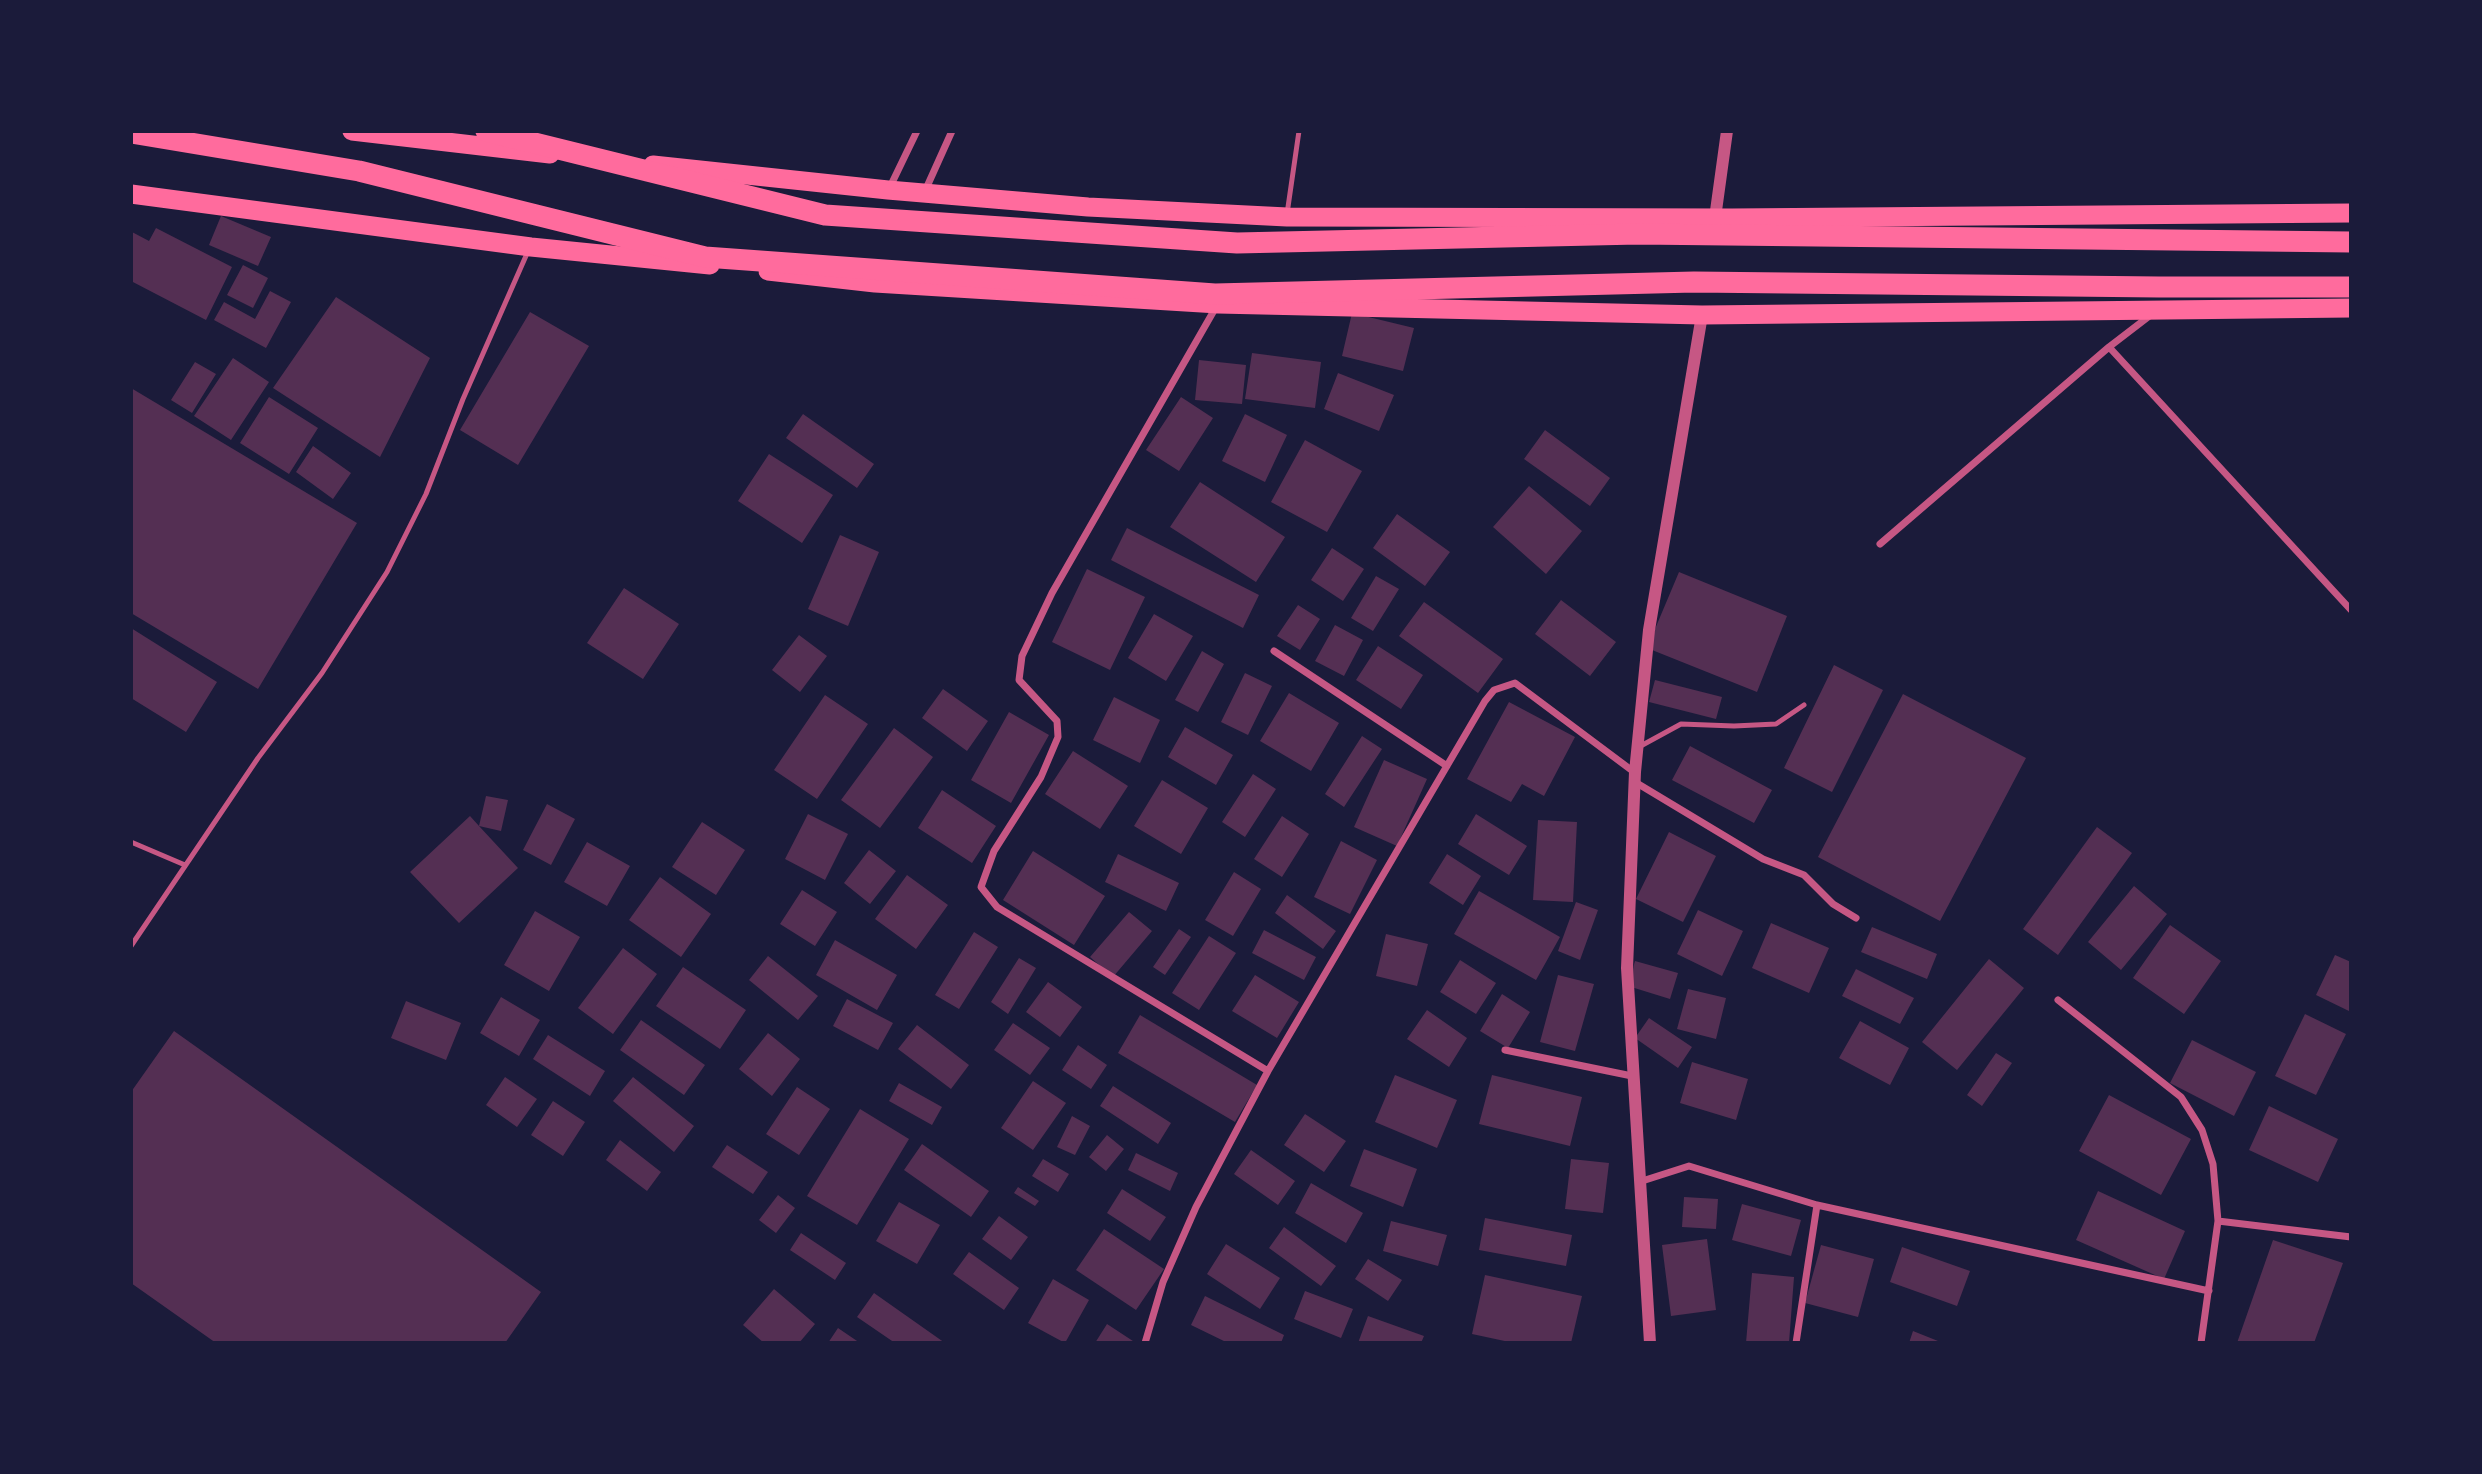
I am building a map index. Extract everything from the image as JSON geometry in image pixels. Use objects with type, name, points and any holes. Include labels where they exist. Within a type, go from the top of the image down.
[{"type":"highway","points":[[352,131],[448,137],[888,190],[1088,207],[1287,217],[1715,218],[2351,213]]},
{"type":"highway","points":[[486,131],[825,215],[1237,243],[1638,233],[2351,242]]},
{"type":"highway","points":[[131,133],[359,171],[705,257],[1215,294],[1694,282],[2351,287]]},
{"type":"highway","points":[[131,194],[531,247],[875,282],[1218,304],[1702,315],[2351,308]]},
{"type":"street","points":[[888,190],[916,131]]},
{"type":"street","points":[[924,193],[952,131]]},
{"type":"street","points":[[1715,218],[1727,131]]},
{"type":"street","points":[[1218,304],[1052,593],[1022,656],[1019,680],[1057,721],[1058,737],[1041,777],[994,851],[981,887],[997,907],[1268,1071]]},
{"type":"street","points":[[1880,544],[2109,347],[2158,309]]},
{"type":"street","points":[[1650,1343],[1627,968],[1635,777],[1649,630],[1702,315]]},
{"type":"street","points":[[2109,347],[2351,610]]},
{"type":"street","points":[[1274,651],[1447,766]]},
{"type":"street","points":[[1145,1343],[1163,1282],[1178,1246],[1268,1071],[1485,701],[1494,690],[1515,684],[1635,777],[1763,859],[1804,875],[1833,904],[1856,918]]},
{"type":"street","points":[[2058,1000],[2180,1097],[2203,1130],[2213,1164],[2218,1221],[2201,1343]]},
{"type":"street","points":[[1506,1050],[1632,1076]]},
{"type":"street","points":[[1639,1182],[1689,1166],[1817,1205],[2209,1291]]},
{"type":"street","points":[[1796,1343],[1817,1205]]},
{"type":"street","points":[[2218,1221],[2351,1237]]},
{"type":"lane","points":[[1287,217],[1300,131]]},
{"type":"lane","points":[[131,946],[258,758],[323,673],[387,572],[426,494],[463,399],[531,247]]},
{"type":"lane","points":[[1637,748],[1681,724],[1776,724],[1804,705]]},
{"type":"lane","points":[[131,842],[185,864]]},
{"type":"building","points":[[221,216],[271,237],[258,266],[209,245]]},
{"type":"building","points":[[156,228],[232,267],[206,320],[131,281],[131,234],[132,232],[149,241]]},
{"type":"building","points":[[243,265],[268,278],[253,308],[227,295]]},
{"type":"building","points":[[270,291],[291,302],[266,348],[214,320],[224,302],[255,319]]},
{"type":"building","points":[[336,297],[430,358],[380,457],[273,388]]},
{"type":"building","points":[[530,312],[589,346],[518,465],[460,430]]},
{"type":"building","points":[[1352,313],[1414,328],[1403,371],[1342,356]]},
{"type":"building","points":[[1252,353],[1321,362],[1315,408],[1245,399]]},
{"type":"building","points":[[233,358],[269,382],[231,440],[194,416]]},
{"type":"building","points":[[1199,360],[1246,365],[1242,404],[1195,400]]},
{"type":"building","points":[[195,362],[216,374],[192,413],[171,400]]},
{"type":"building","points":[[1338,373],[1394,395],[1379,431],[1324,409]]},
{"type":"building","points":[[131,388],[357,523],[258,689],[131,613]]},
{"type":"building","points":[[269,397],[318,428],[289,474],[240,443]]},
{"type":"building","points":[[1181,397],[1213,418],[1179,471],[1146,450]]},
{"type":"building","points":[[803,414],[874,464],[857,488],[786,438]]},
{"type":"building","points":[[1245,414],[1287,435],[1265,482],[1222,461]]},
{"type":"building","points":[[1545,430],[1610,478],[1590,506],[1524,459]]},
{"type":"building","points":[[1305,440],[1362,471],[1327,532],[1271,502]]},
{"type":"building","points":[[313,446],[351,473],[333,499],[296,472]]},
{"type":"building","points":[[769,454],[833,495],[802,543],[738,501]]},
{"type":"building","points":[[1200,482],[1285,537],[1256,582],[1170,527]]},
{"type":"building","points":[[1529,486],[1582,531],[1546,574],[1493,527]]},
{"type":"building","points":[[1397,514],[1450,552],[1425,586],[1373,548]]},
{"type":"building","points":[[1127,528],[1259,595],[1243,628],[1111,560]]},
{"type":"building","points":[[840,535],[879,552],[848,626],[808,609]]},
{"type":"building","points":[[1332,548],[1364,569],[1343,601],[1311,580]]},
{"type":"building","points":[[1087,569],[1145,597],[1110,670],[1052,642]]},
{"type":"building","points":[[1679,572],[1787,616],[1757,692],[1647,648]]},
{"type":"building","points":[[1376,576],[1399,589],[1373,631],[1351,618]]},
{"type":"building","points":[[624,588],[679,624],[643,679],[587,643]]},
{"type":"building","points":[[1561,600],[1616,642],[1590,676],[1535,634]]},
{"type":"building","points":[[1424,602],[1503,659],[1478,693],[1399,636]]},
{"type":"building","points":[[1298,605],[1320,619],[1300,650],[1277,636]]},
{"type":"building","points":[[1154,614],[1193,636],[1166,681],[1128,658]]},
{"type":"building","points":[[1335,625],[1363,640],[1344,676],[1315,661]]},
{"type":"building","points":[[131,628],[217,682],[186,732],[131,698]]},
{"type":"building","points":[[799,635],[827,656],[800,692],[772,670]]},
{"type":"building","points":[[1378,646],[1423,675],[1401,709],[1356,680]]},
{"type":"building","points":[[1202,651],[1224,664],[1198,712],[1175,700]]},
{"type":"building","points":[[1834,665],[1883,690],[1832,792],[1784,768]]},
{"type":"building","points":[[1245,673],[1272,686],[1248,735],[1221,722]]},
{"type":"building","points":[[1655,680],[1722,697],[1716,719],[1649,702]]},
{"type":"building","points":[[943,689],[988,721],[967,751],[922,718]]},
{"type":"building","points":[[1289,693],[1339,723],[1311,771],[1260,741]]},
{"type":"building","points":[[1903,694],[2026,758],[1940,921],[1818,857]]},
{"type":"building","points":[[825,695],[868,724],[817,799],[774,770]]},
{"type":"building","points":[[1114,697],[1160,720],[1140,763],[1093,740]]},
{"type":"building","points":[[1509,702],[1575,737],[1544,796],[1522,784],[1511,802],[1467,779]]},
{"type":"building","points":[[1009,712],[1049,735],[1011,803],[971,780]]},
{"type":"building","points":[[1185,727],[1233,755],[1216,785],[1168,757]]},
{"type":"building","points":[[894,728],[933,757],[880,828],[841,800]]},
{"type":"building","points":[[1362,736],[1382,749],[1344,807],[1325,794]]},
{"type":"building","points":[[1690,746],[1772,790],[1754,823],[1672,780]]},
{"type":"building","points":[[1073,751],[1128,786],[1100,829],[1045,794]]},
{"type":"building","points":[[1384,760],[1427,779],[1397,846],[1354,827]]},
{"type":"building","points":[[1253,774],[1276,789],[1245,837],[1222,822]]},
{"type":"building","points":[[1162,780],[1208,808],[1181,854],[1134,826]]},
{"type":"building","points":[[942,790],[996,826],[972,863],[918,828]]},
{"type":"building","points":[[486,796],[508,800],[501,831],[479,826]]},
{"type":"building","points":[[547,804],[575,819],[551,865],[523,850]]},
{"type":"building","points":[[808,814],[848,834],[825,880],[785,859]]},
{"type":"building","points":[[1476,814],[1527,846],[1509,875],[1458,844]]},
{"type":"building","points":[[470,816],[518,868],[459,923],[410,872]]},
{"type":"building","points":[[1282,816],[1309,834],[1282,877],[1254,859]]},
{"type":"building","points":[[1538,820],[1577,822],[1573,902],[1533,900]]},
{"type":"building","points":[[702,822],[745,850],[716,895],[672,867]]},
{"type":"building","points":[[2097,827],[2132,853],[2058,955],[2023,929]]},
{"type":"building","points":[[1669,832],[1716,856],[1683,922],[1636,899]]},
{"type":"building","points":[[1341,841],[1377,860],[1350,914],[1314,897]]},
{"type":"building","points":[[587,842],[630,866],[607,906],[564,882]]},
{"type":"building","points":[[869,850],[896,871],[870,904],[844,883]]},
{"type":"building","points":[[1033,851],[1105,896],[1074,945],[1003,900]]},
{"type":"building","points":[[1118,854],[1179,883],[1166,911],[1105,882]]},
{"type":"building","points":[[1447,854],[1481,876],[1463,905],[1429,883]]},
{"type":"building","points":[[1234,872],[1261,889],[1233,936],[1205,920]]},
{"type":"building","points":[[907,875],[948,905],[916,949],[875,919]]},
{"type":"building","points":[[660,877],[711,914],[681,957],[629,920]]},
{"type":"building","points":[[2134,886],[2167,914],[2121,970],[2088,942]]},
{"type":"building","points":[[802,890],[837,912],[815,946],[780,924]]},
{"type":"building","points":[[1479,891],[1560,937],[1536,980],[1454,934]]},
{"type":"building","points":[[1287,895],[1336,931],[1323,949],[1275,913]]},
{"type":"building","points":[[1576,902],[1598,910],[1580,960],[1558,951]]},
{"type":"building","points":[[1698,910],[1743,931],[1722,976],[1677,954]]},
{"type":"building","points":[[535,911],[580,937],[549,991],[504,965]]},
{"type":"building","points":[[1129,912],[1152,931],[1113,977],[1090,957]]},
{"type":"building","points":[[1771,923],[1829,948],[1809,993],[1752,968]]},
{"type":"building","points":[[2170,925],[2221,961],[2184,1014],[2133,978]]},
{"type":"building","points":[[1872,927],[1937,954],[1927,979],[1861,952]]},
{"type":"building","points":[[1179,929],[1191,937],[1165,975],[1153,967]]},
{"type":"building","points":[[1264,930],[1316,957],[1304,980],[1252,953]]},
{"type":"building","points":[[974,932],[998,947],[959,1009],[935,995]]},
{"type":"building","points":[[1386,934],[1428,944],[1417,986],[1376,976]]},
{"type":"building","points":[[1209,936],[1236,953],[1199,1010],[1172,993]]},
{"type":"building","points":[[835,940],[897,975],[877,1010],[816,975]]},
{"type":"building","points":[[623,948],[657,974],[613,1034],[578,1008]]},
{"type":"building","points":[[2335,955],[2351,962],[2351,1012],[2316,995]]},
{"type":"building","points":[[768,956],[818,996],[798,1020],[749,980]]},
{"type":"building","points":[[1019,958],[1036,968],[1008,1014],[991,1002]]},
{"type":"building","points":[[1989,959],[2024,988],[1957,1070],[1922,1042]]},
{"type":"building","points":[[1460,960],[1496,983],[1476,1014],[1440,992]]},
{"type":"building","points":[[1635,961],[1678,973],[1670,999],[1628,986]]},
{"type":"building","points":[[683,967],[746,1010],[720,1049],[656,1006]]},
{"type":"building","points":[[1856,969],[1914,998],[1900,1024],[1842,996]]},
{"type":"building","points":[[1255,975],[1299,1002],[1277,1038],[1232,1011]]},
{"type":"building","points":[[1558,975],[1594,984],[1575,1051],[1540,1042]]},
{"type":"building","points":[[1048,982],[1082,1007],[1060,1037],[1026,1012]]},
{"type":"building","points":[[1688,989],[1726,998],[1716,1039],[1677,1029]]},
{"type":"building","points":[[1502,994],[1530,1012],[1508,1048],[1480,1031]]},
{"type":"building","points":[[501,997],[540,1020],[519,1056],[480,1033]]},
{"type":"building","points":[[847,999],[893,1023],[878,1050],[833,1026]]},
{"type":"building","points":[[406,1001],[461,1023],[446,1060],[391,1038]]},
{"type":"building","points":[[1427,1010],[1467,1038],[1449,1067],[1407,1039]]},
{"type":"building","points":[[2305,1014],[2346,1034],[2316,1095],[2275,1076]]},
{"type":"building","points":[[1140,1015],[1257,1085],[1235,1122],[1118,1053]]},
{"type":"building","points":[[1649,1018],[1692,1047],[1678,1068],[1635,1038]]},
{"type":"building","points":[[641,1020],[705,1065],[684,1095],[620,1050]]},
{"type":"building","points":[[1860,1021],[1909,1048],[1890,1085],[1839,1058]]},
{"type":"building","points":[[1013,1023],[1050,1048],[1030,1075],[994,1050]]},
{"type":"building","points":[[917,1025],[969,1065],[951,1089],[898,1049]]},
{"type":"building","points":[[174,1031],[541,1292],[505,1343],[216,1343],[131,1283],[131,1092]]},
{"type":"building","points":[[768,1033],[800,1059],[772,1096],[739,1069]]},
{"type":"building","points":[[548,1035],[605,1071],[590,1096],[533,1059]]},
{"type":"building","points":[[2192,1040],[2256,1072],[2234,1116],[2170,1083]]},
{"type":"building","points":[[1078,1045],[1107,1065],[1091,1089],[1062,1070]]},
{"type":"building","points":[[1996,1053],[2012,1063],[1982,1106],[1967,1095]]},
{"type":"building","points":[[1692,1062],[1748,1079],[1736,1120],[1680,1103]]},
{"type":"building","points":[[1395,1075],[1457,1100],[1437,1148],[1375,1122]]},
{"type":"building","points":[[1492,1075],[1582,1097],[1570,1146],[1479,1124]]},
{"type":"building","points":[[505,1077],[537,1099],[517,1127],[486,1105]]},
{"type":"building","points":[[633,1077],[694,1126],[674,1152],[613,1101]]},
{"type":"building","points":[[1033,1081],[1066,1103],[1033,1150],[1001,1128]]},
{"type":"building","points":[[899,1083],[942,1107],[932,1125],[889,1101]]},
{"type":"building","points":[[1113,1086],[1171,1123],[1158,1144],[1100,1106]]},
{"type":"building","points":[[797,1087],[830,1109],[799,1155],[766,1134]]},
{"type":"building","points":[[2109,1095],[2191,1139],[2161,1195],[2079,1151]]},
{"type":"building","points":[[553,1101],[585,1122],[563,1156],[531,1135]]},
{"type":"building","points":[[2269,1106],[2338,1139],[2318,1182],[2249,1150]]},
{"type":"building","points":[[860,1109],[909,1139],[857,1225],[807,1196]]},
{"type":"building","points":[[1305,1114],[1346,1141],[1324,1172],[1284,1145]]},
{"type":"building","points":[[1072,1116],[1090,1126],[1075,1155],[1057,1147]]},
{"type":"building","points":[[1107,1135],[1124,1149],[1106,1171],[1089,1157]]},
{"type":"building","points":[[620,1140],[661,1172],[647,1191],[606,1160]]},
{"type":"building","points":[[922,1144],[989,1191],[971,1217],[904,1170]]},
{"type":"building","points":[[727,1145],[768,1172],[753,1194],[712,1167]]},
{"type":"building","points":[[1364,1149],[1417,1169],[1403,1207],[1350,1186]]},
{"type":"building","points":[[1251,1150],[1295,1181],[1278,1205],[1234,1174]]},
{"type":"building","points":[[1136,1153],[1178,1173],[1170,1191],[1128,1170]]},
{"type":"building","points":[[1043,1159],[1069,1174],[1058,1192],[1032,1176]]},
{"type":"building","points":[[1571,1159],[1609,1163],[1603,1213],[1565,1209]]},
{"type":"building","points":[[1311,1183],[1363,1213],[1346,1243],[1295,1213]]},
{"type":"building","points":[[1018,1187],[1039,1201],[1035,1206],[1014,1193]]},
{"type":"building","points":[[1122,1189],[1166,1217],[1150,1241],[1107,1213]]},
{"type":"building","points":[[2098,1191],[2185,1231],[2164,1279],[2076,1240]]},
{"type":"building","points":[[778,1195],[795,1208],[776,1233],[759,1220]]},
{"type":"building","points":[[1684,1197],[1718,1199],[1716,1229],[1682,1227]]},
{"type":"building","points":[[899,1202],[940,1225],[917,1264],[876,1241]]},
{"type":"building","points":[[1742,1204],[1801,1220],[1791,1256],[1732,1240]]},
{"type":"building","points":[[999,1216],[1028,1237],[1011,1260],[982,1239]]},
{"type":"building","points":[[1485,1218],[1572,1235],[1566,1266],[1479,1250]]},
{"type":"building","points":[[1391,1221],[1447,1235],[1438,1266],[1383,1251]]},
{"type":"building","points":[[1284,1227],[1336,1266],[1321,1286],[1269,1248]]},
{"type":"building","points":[[1104,1229],[1164,1269],[1136,1310],[1076,1270]]},
{"type":"building","points":[[801,1233],[846,1263],[835,1280],[790,1250]]},
{"type":"building","points":[[1707,1239],[1716,1310],[1671,1316],[1662,1245]]},
{"type":"building","points":[[2273,1240],[2343,1263],[2314,1343],[2237,1343]]},
{"type":"building","points":[[1226,1244],[1280,1278],[1260,1309],[1207,1274]]},
{"type":"building","points":[[1821,1245],[1874,1259],[1858,1317],[1805,1303]]},
{"type":"building","points":[[1902,1247],[1970,1271],[1957,1306],[1890,1282]]},
{"type":"building","points":[[969,1252],[1019,1288],[1004,1310],[953,1274]]},
{"type":"building","points":[[1368,1259],[1402,1280],[1388,1301],[1355,1279]]},
{"type":"building","points":[[1752,1273],[1794,1277],[1789,1343],[1746,1343]]},
{"type":"building","points":[[1485,1275],[1582,1296],[1571,1343],[1514,1343],[1472,1334]]},
{"type":"building","points":[[1053,1279],[1089,1300],[1065,1343],[1028,1323]]},
{"type":"building","points":[[774,1289],[815,1324],[799,1343],[764,1343],[743,1325]]},
{"type":"building","points":[[1305,1291],[1353,1309],[1341,1338],[1294,1319]]},
{"type":"building","points":[[874,1293],[945,1343],[895,1343],[857,1317]]},
{"type":"building","points":[[1205,1296],[1284,1335],[1281,1343],[1228,1343],[1191,1325]]},
{"type":"building","points":[[1368,1316],[1424,1336],[1421,1343],[1358,1343]]},
{"type":"building","points":[[1107,1324],[1136,1343],[1095,1343]]},
{"type":"building","points":[[838,1328],[860,1343],[828,1343]]},
{"type":"building","points":[[1913,1331],[1943,1343],[1909,1343]]}]
